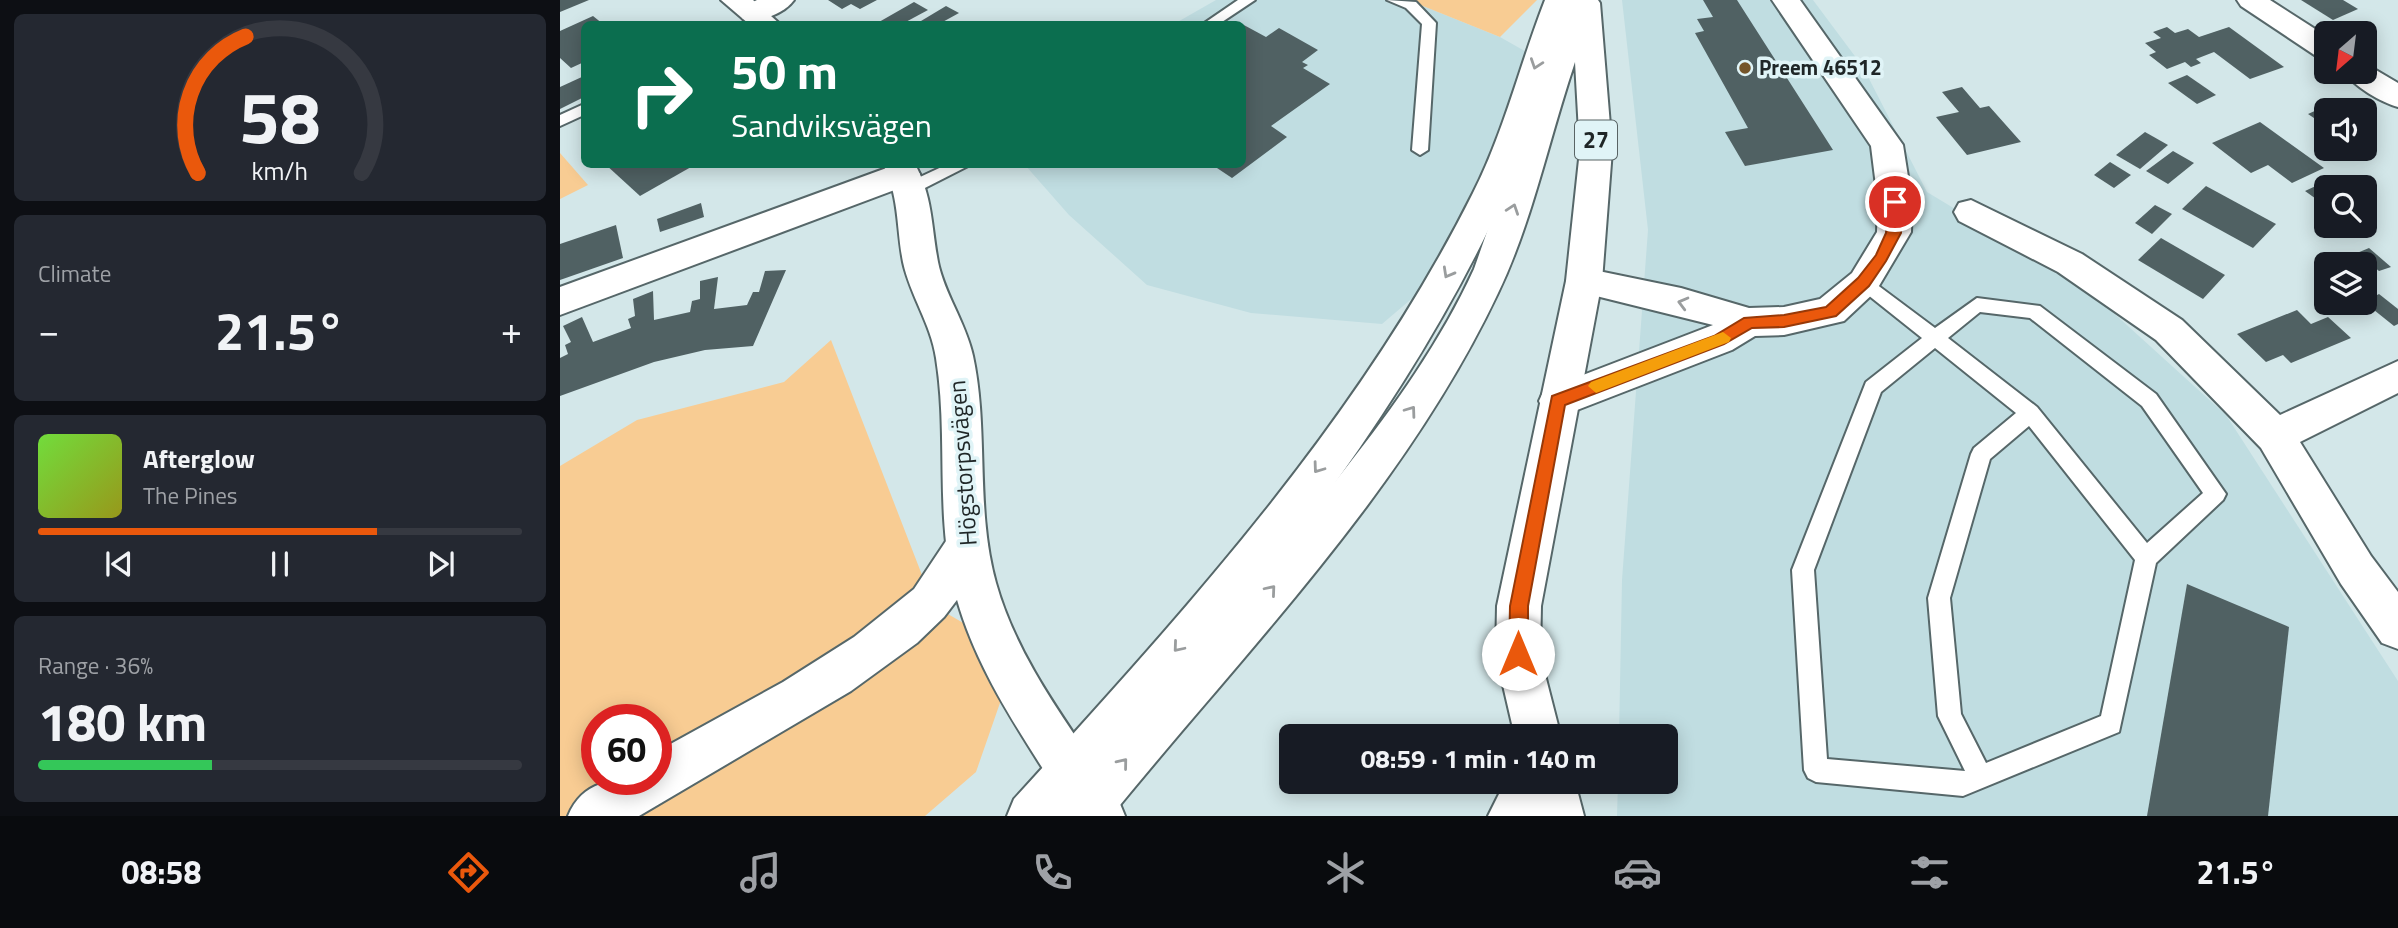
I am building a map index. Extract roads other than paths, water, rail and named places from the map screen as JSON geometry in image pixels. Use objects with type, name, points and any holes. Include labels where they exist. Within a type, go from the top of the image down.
[{"type":"main road","points":[[1031,816],[1179,646],[1285,513],[1424,315],[1490,192],[1559,0]]},
{"type":"main road","points":[[1098,815],[1154,724],[1296,559],[1426,389],[1471,313],[1493,263],[1584,0]]},
{"type":"main road","name":"27","points":[[1535,724],[1518,654],[1519,606],[1584,281],[1596,150],[1584,0]]},
{"type":"main road","points":[[1584,281],[1681,302],[1749,322],[1784,321],[1831,312],[1864,282],[1894,233],[1895,202],[1887,145],[1786,0]]},
{"type":"main road","points":[[2251,0],[2314,41]]},
{"type":"main road","points":[[2377,83],[2398,97]]},
{"type":"main road","points":[[560,301],[905,175]]},
{"type":"main road","name":"Högstorpsvägen","points":[[905,175],[921,265],[944,318],[955,357],[961,428],[963,517],[974,581],[989,629],[1017,685],[1098,815]]},
{"type":"main road","points":[[1971,212],[2070,263],[2169,330],[2276,436],[2356,570],[2398,628]]},
{"type":"main road","points":[[1558,401],[1719,340],[1749,322]]},
{"type":"main road","points":[[2276,436],[2398,376]]},
{"type":"main road","points":[[672,770],[807,691],[900,629],[932,601],[967,545]]},
{"type":"main road","points":[[1512,816],[1525,794]]},
{"type":"main road","points":[[1554,794],[1560,816]]},
{"type":"main road","points":[[592,816],[628,795]]},
{"type":"lane","points":[[1215,21],[1248,0]]},
{"type":"lane","points":[[1394,0],[1411,5],[1429,23],[1420,150]]},
{"type":"lane","points":[[560,121],[581,110]]},
{"type":"lane","points":[[905,175],[943,168]]},
{"type":"lane","points":[[1864,282],[2030,413],[2146,558]]},
{"type":"lane","points":[[1978,305],[2034,311],[2149,400],[2216,494],[2146,558],[2112,724],[1963,784],[1816,770],[1803,570],[1873,387],[1978,305]]},
{"type":"lane","points":[[1980,776],[1950,716],[1940,598],[1981,454],[2030,413]]},
{"type":"place","name":"Preem 46512","points":[[1745,68]]}]
